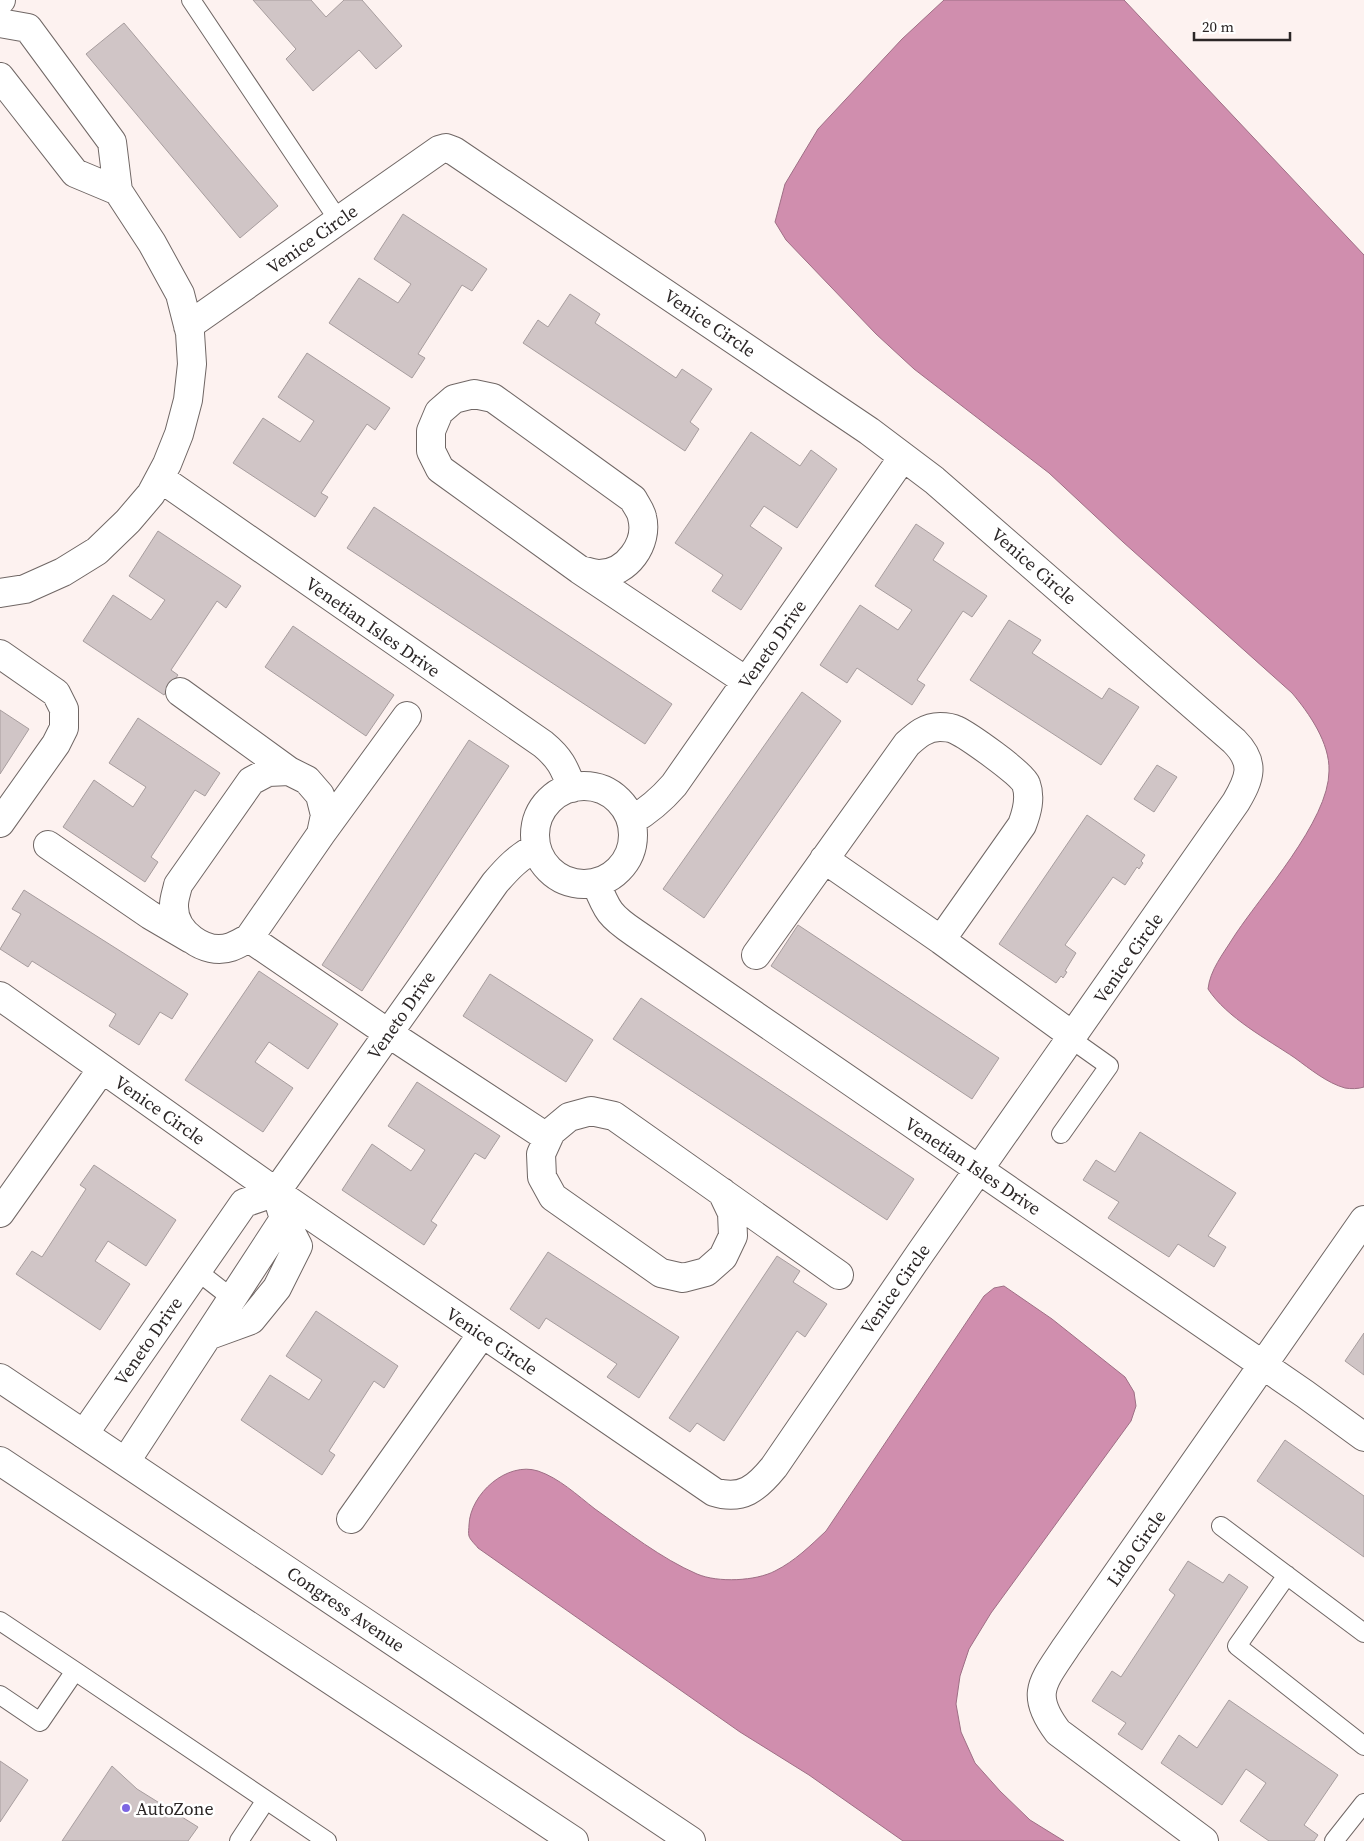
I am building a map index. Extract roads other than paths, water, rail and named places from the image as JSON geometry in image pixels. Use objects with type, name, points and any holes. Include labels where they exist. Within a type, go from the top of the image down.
[{"type":"street","points":[[0,23],[28,28],[112,142],[118,191],[152,243],[180,294],[190,333],[192,364],[188,400],[179,434],[168,464],[151,494],[128,521],[97,551],[63,572],[33,586],[25,589],[0,592]]},
{"type":"street","points":[[0,77],[76,173],[118,191]]},
{"type":"street","name":"Venice Circle","points":[[0,996],[276,1192],[714,1492],[725,1496],[739,1496],[753,1488],[774,1467],[909,1268],[1236,802],[1249,774],[1249,763],[1244,750],[984,524],[903,457],[869,431],[705,319],[454,151],[446,148],[438,150],[188,326]]},
{"type":"street","points":[[580,570],[600,574],[619,569],[635,556],[643,537],[642,517],[633,499],[493,398],[474,394],[454,400],[439,412],[430,431],[431,451],[440,469],[580,570],[746,681]]},
{"type":"street","name":"Veneto Drive","points":[[631,821],[644,814],[660,801],[674,785],[903,457]]},
{"type":"street","name":"Venetian Isles Drive","points":[[160,478],[543,744],[564,765],[572,788]]},
{"type":"street","points":[[0,654],[56,693],[64,708],[64,728],[56,744],[0,823]]},
{"type":"street","points":[[180,692],[289,771],[307,780],[320,795],[325,815],[321,834]]},
{"type":"street","points":[[48,845],[150,915],[192,940],[211,948],[230,948],[249,938],[321,834],[407,716]]},
{"type":"street","points":[[756,955],[907,744],[922,730],[940,727],[955,730],[1016,771],[1026,782],[1029,795],[1028,810],[1022,825],[941,940]]},
{"type":"street","points":[[192,940],[179,924],[176,915],[174,905],[178,885],[251,782],[268,772],[289,771]]},
{"type":"street","points":[[585,786],[606,791],[623,805],[631,821],[632,847],[622,867],[604,880],[596,883],[583,885],[562,879],[545,865],[536,848],[536,824],[546,804],[564,790],[585,786]]},
{"type":"street","name":"Veneto Drive","points":[[84,1434],[244,1203],[276,1192],[495,883],[526,852],[536,848]]},
{"type":"street","points":[[824,859],[941,940],[1072,1038]]},
{"type":"street","name":"Venetian Isles Drive","points":[[596,883],[605,905],[614,919],[1263,1365],[1364,1437]]},
{"type":"street","points":[[249,938],[388,1033],[548,1138]]},
{"type":"street","points":[[0,1213],[102,1069]]},
{"type":"street","points":[[722,1192],[732,1213],[733,1236],[723,1257],[706,1272],[683,1278],[661,1274],[552,1197],[542,1177],[541,1154],[551,1132],[569,1117],[591,1111],[614,1116],[722,1192],[838,1275]]},
{"type":"street","points":[[210,1334],[251,1320],[277,1288],[298,1246],[284,1220],[276,1192]]},
{"type":"street","points":[[126,1462],[233,1299],[252,1266],[284,1220]]},
{"type":"street","name":"Lido Circle","points":[[1204,1841],[1058,1732],[1042,1706],[1041,1691],[1046,1679],[1066,1647],[1364,1220]]},
{"type":"street","points":[[351,1519],[482,1334]]},
{"type":"street","name":"Congress Avenue","points":[[0,1378],[691,1841]]},
{"type":"street","points":[[0,1460],[574,1841]]},
{"type":"lane","points":[[191,0],[338,221]]},
{"type":"lane","points":[[1061,1134],[1109,1066],[1072,1038]]},
{"type":"lane","points":[[196,1271],[233,1299]]},
{"type":"lane","points":[[1221,1526],[1364,1633]]},
{"type":"lane","points":[[1287,1575],[1237,1646],[1364,1746]]},
{"type":"lane","points":[[0,1621],[327,1841]]},
{"type":"lane","points":[[0,1695],[40,1722],[75,1671]]},
{"type":"lane","points":[[239,1841],[266,1800]]},
{"type":"lane","points":[[1334,1841],[1364,1803]]},
{"type":"place","name":"AutoZone","points":[[126,1808]]}]
